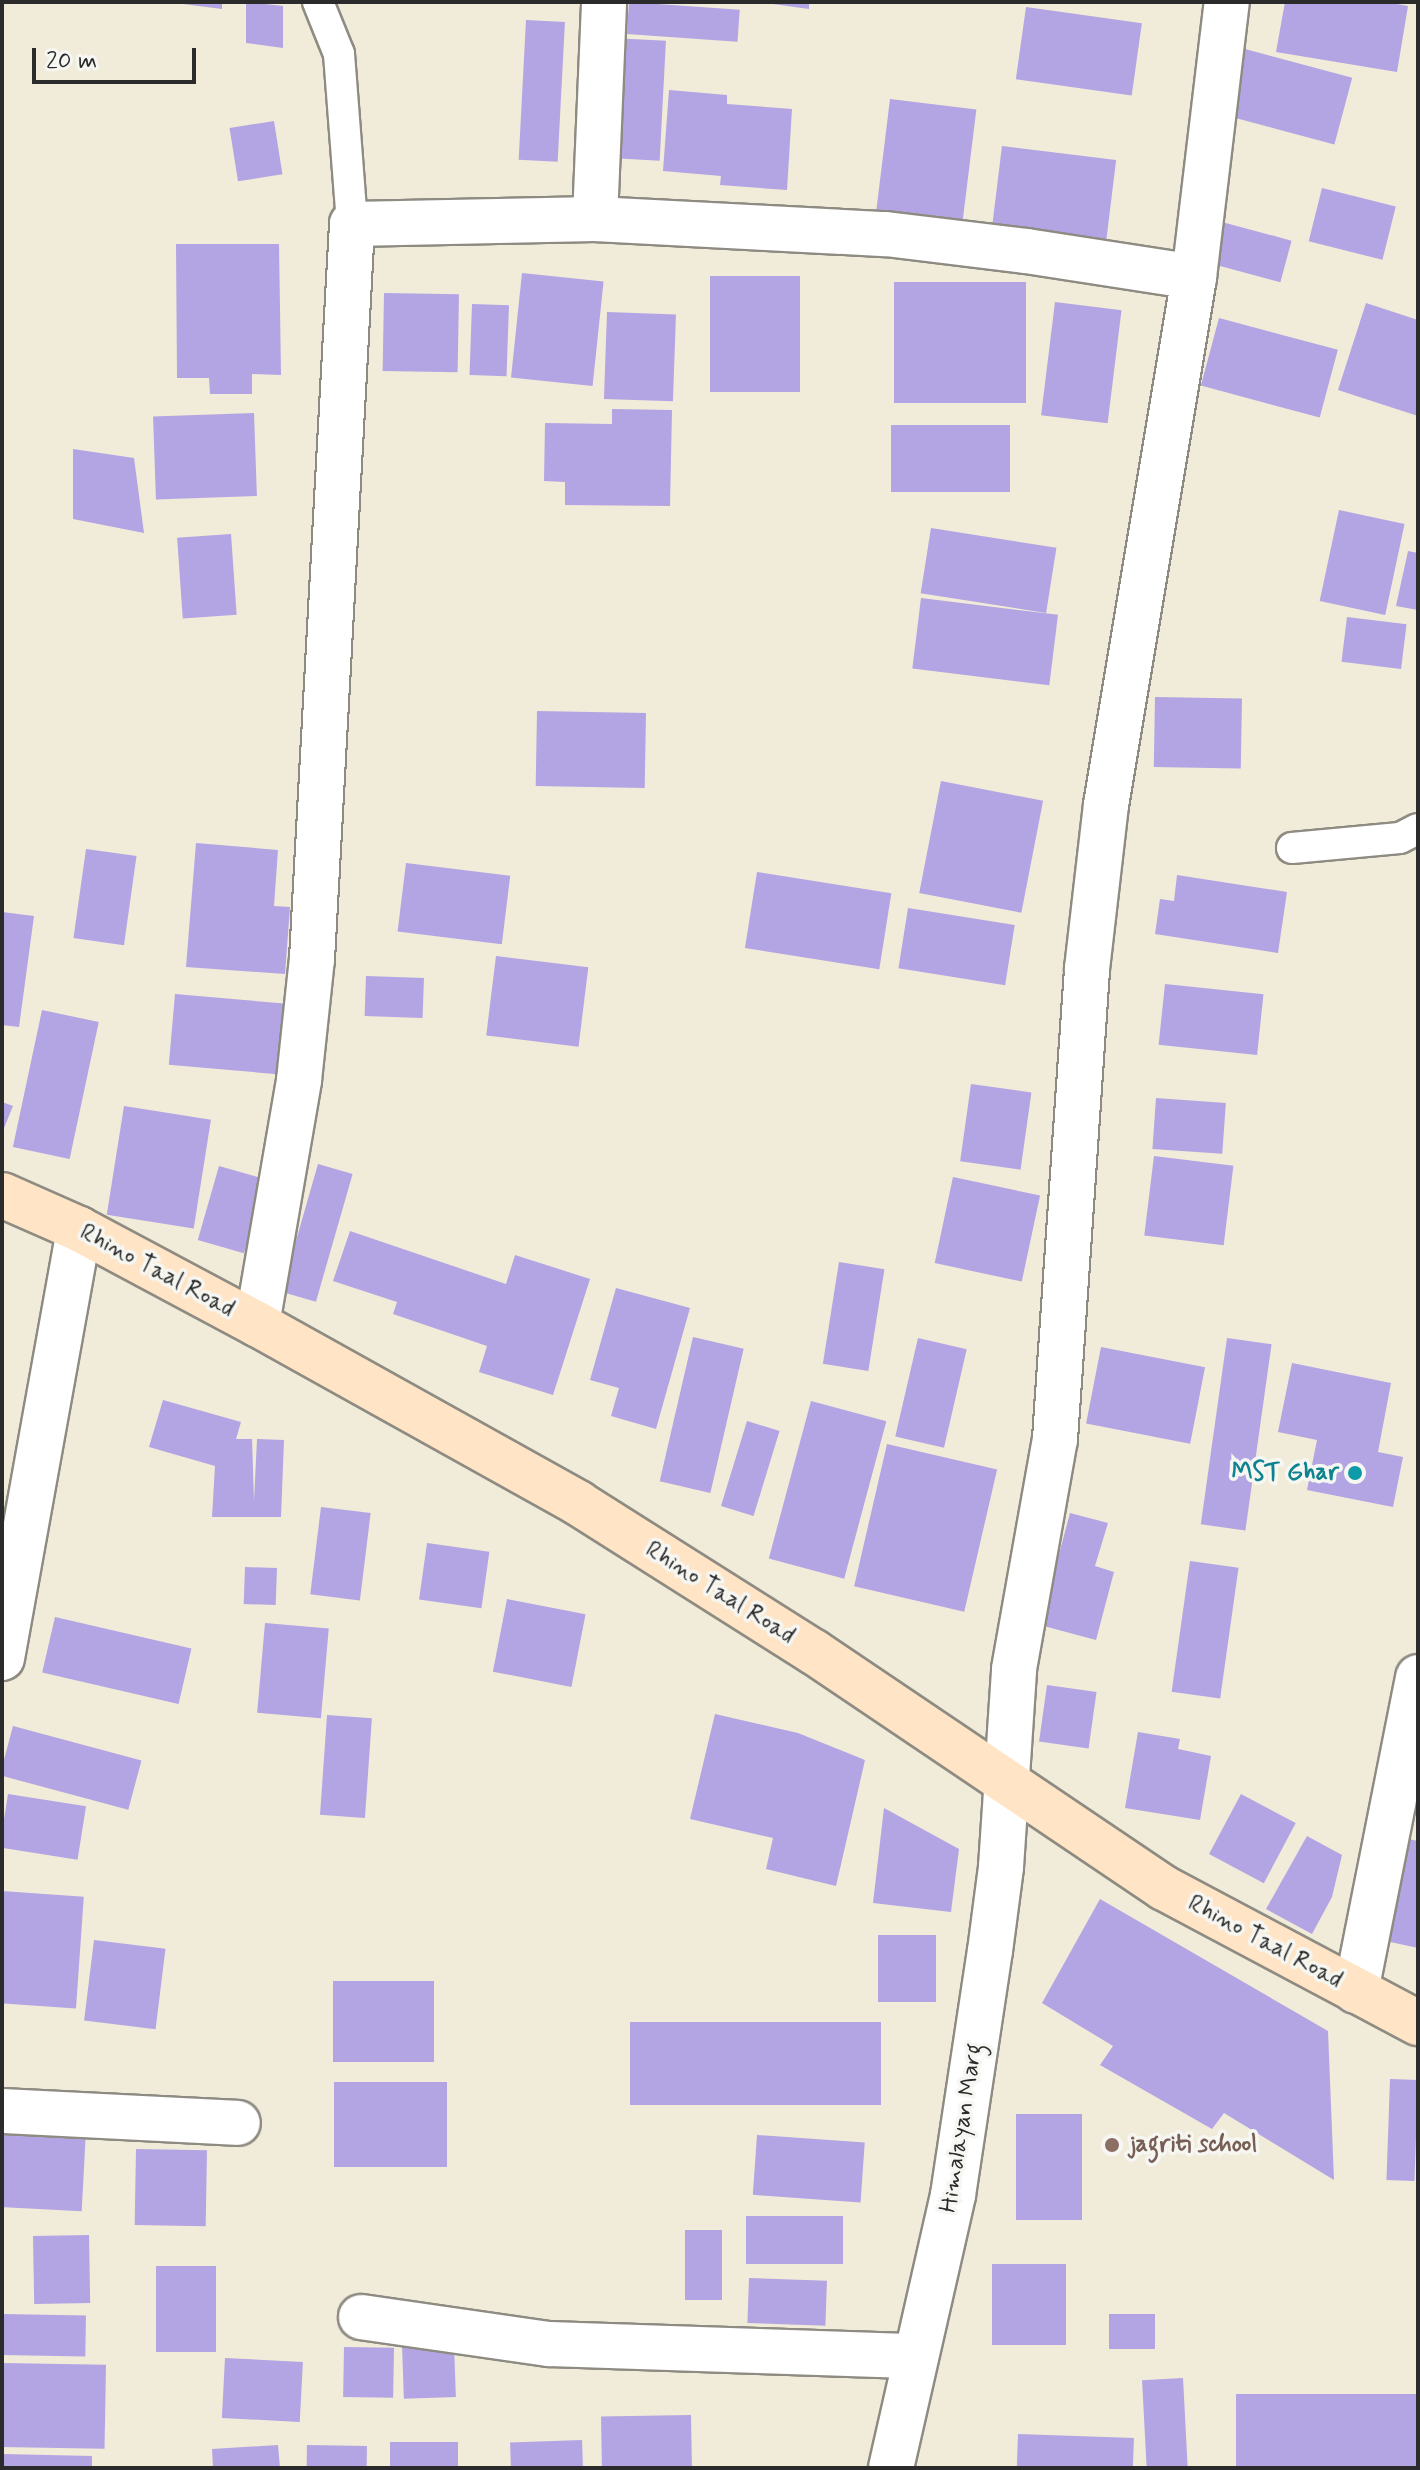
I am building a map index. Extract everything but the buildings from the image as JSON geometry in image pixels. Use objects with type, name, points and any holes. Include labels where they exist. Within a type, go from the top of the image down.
[{"type":"street","points":[[595,219],[604,2]]},
{"type":"street","name":"Himalayan Marg","points":[[891,2468],[953,2195],[990,1951],[1008,1785],[1014,1669],[1055,1439],[1087,969],[1106,805],[1194,277],[1227,2]]},
{"type":"street","points":[[257,1324],[299,1080],[312,959],[352,224],[595,219],[886,234],[1027,251],[1194,277]]},
{"type":"street","name":"Rhino Taal Road","points":[[2,1195],[79,1229],[257,1324],[578,1503],[814,1652],[1164,1888],[1418,2023]]},
{"type":"street","points":[[2,1658],[79,1229]]},
{"type":"street","points":[[1356,1991],[1418,1677]]},
{"type":"street","points":[[2,2111],[238,2123]]},
{"type":"street","points":[[361,2317],[549,2344],[916,2356]]},
{"type":"lane","points":[[318,2],[339,54],[352,224]]},
{"type":"lane","points":[[1292,848],[1400,838],[1418,829]]},
{"type":"place","name":"MST Ghar","points":[[1355,1473]]},
{"type":"place","name":"jagriti school","points":[[1112,2145]]}]
